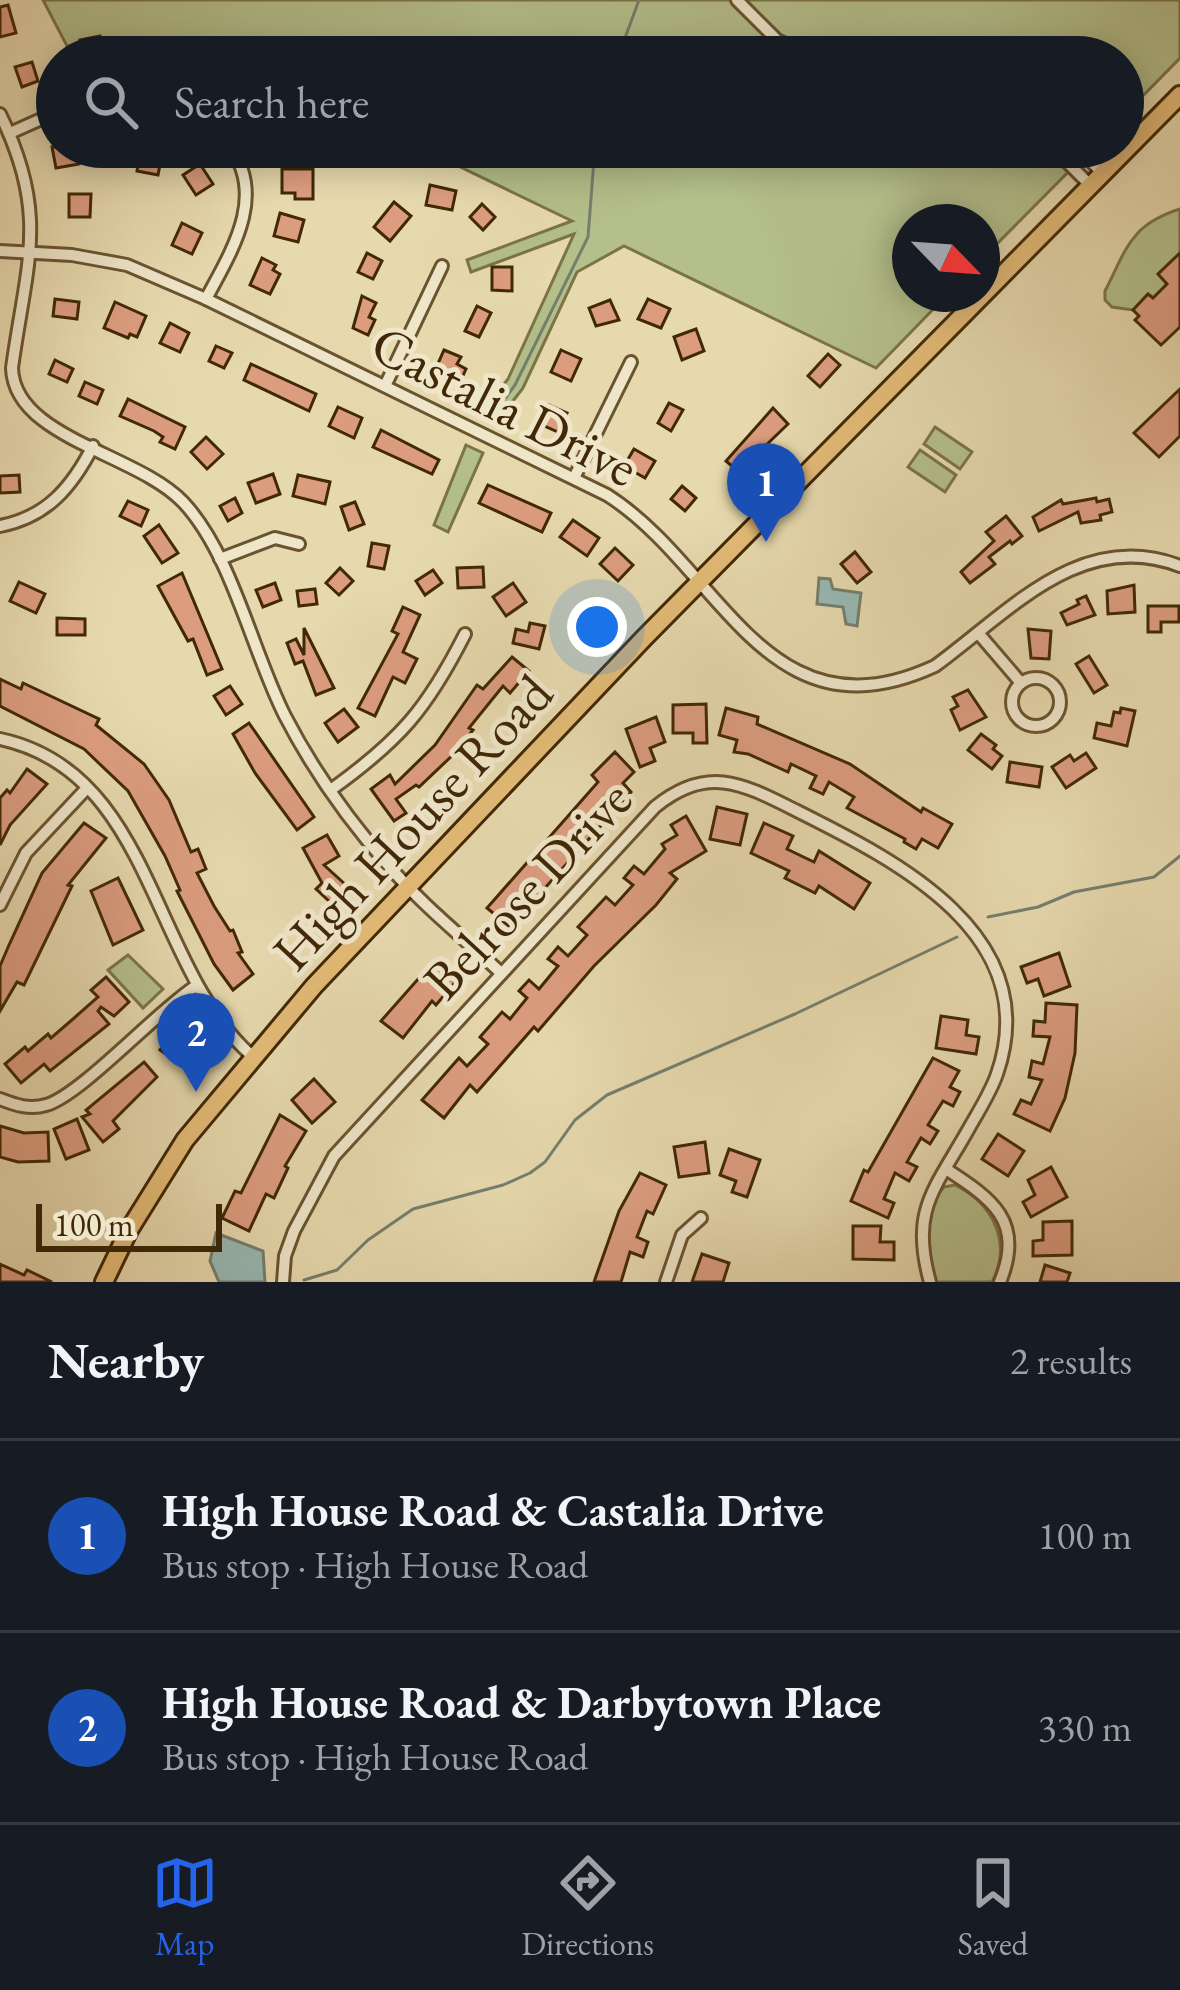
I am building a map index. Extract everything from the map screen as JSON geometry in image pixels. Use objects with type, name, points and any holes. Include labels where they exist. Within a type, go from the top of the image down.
[{"type":"main road","name":"High House Road","points":[[1144,133],[1180,95]]},
{"type":"main road","name":"High House Road","points":[[104,1282],[174,1156],[252,1056],[698,582],[1110,168]]},
{"type":"street","points":[[737,0],[773,36]]},
{"type":"street","points":[[0,114],[28,187],[32,252],[17,330],[13,383],[21,403],[38,420],[145,472],[172,491],[203,526],[278,702],[332,789],[386,863],[501,974]]},
{"type":"street","points":[[10,133],[36,121]]},
{"type":"street","points":[[206,299],[246,211],[247,184],[240,168]]},
{"type":"street","points":[[1080,168],[1098,181]]},
{"type":"street","points":[[1090,168],[1098,181]]},
{"type":"street","name":"Castalia Drive","points":[[0,251],[100,258],[127,266],[206,299],[574,478],[625,506],[765,653],[812,677],[854,686],[916,675],[1071,567],[1117,555],[1161,559],[1180,566]]},
{"type":"street","points":[[385,386],[442,266]]},
{"type":"street","points":[[574,478],[631,362]]},
{"type":"street","points":[[0,526],[52,503],[77,476],[92,446]]},
{"type":"street","points":[[220,559],[275,538],[299,544]]},
{"type":"street","points":[[332,789],[409,726],[432,696],[465,634]]},
{"type":"street","points":[[979,634],[1021,683]]},
{"type":"street","points":[[1036,678],[1051,684],[1060,705],[1052,719],[1031,726],[1018,718],[1012,704],[1021,683],[1036,678]]},
{"type":"street","points":[[0,739],[62,766],[119,825],[212,1014],[252,1056]]},
{"type":"street","name":"Belrose Drive","points":[[284,1282],[285,1256],[323,1171],[671,794],[706,781],[746,787],[827,826],[937,894],[969,923],[989,955],[1002,993],[1001,1058],[991,1089],[922,1217],[921,1246],[930,1282]]},
{"type":"street","points":[[0,905],[26,853],[87,788]]},
{"type":"street","points":[[0,1099],[36,1107],[61,1099],[164,1008],[196,986]]},
{"type":"street","points":[[946,1169],[982,1192],[1004,1217],[1007,1257],[1000,1282]]},
{"type":"street","points":[[666,1282],[682,1235],[701,1218]]},
{"type":"green space","points":[[43,0],[1180,0],[1180,58],[1144,95],[1144,36],[62,36]]},
{"type":"green space","points":[[462,168],[1072,168],[1000,241],[1000,204],[892,204],[892,312],[930,312],[876,368],[624,246],[577,272],[523,388],[496,423],[480,415],[508,379],[574,234],[471,272],[467,260],[572,221]]},
{"type":"green space","points":[[1180,209],[1180,253],[1159,273],[1167,284],[1133,310],[1112,307],[1105,300],[1105,291],[1125,250],[1150,223]]},
{"type":"green space","points":[[935,427],[972,452],[960,469],[924,444]]},
{"type":"green space","points":[[466,445],[483,453],[448,532],[434,525]]},
{"type":"green space","points":[[920,450],[956,475],[945,492],[908,467]]},
{"type":"green space","points":[[128,955],[163,989],[143,1008],[108,970]]},
{"type":"green space","points":[[955,1185],[979,1202],[995,1225],[1000,1252],[992,1282],[936,1282],[927,1245],[928,1221],[944,1187]]},
{"type":"water","points":[[819,578],[830,579],[833,589],[861,593],[857,626],[846,624],[843,607],[817,604]]},
{"type":"water","points":[[216,1233],[263,1251],[265,1282],[219,1282],[210,1261]]},
{"type":"building","points":[[8,5],[16,33],[0,37],[0,7]]},
{"type":"building","points":[[32,62],[36,82],[22,87],[15,67]]},
{"type":"building","points":[[138,168],[159,168],[158,175]]},
{"type":"building","points":[[203,168],[213,184],[196,195],[183,175]]},
{"type":"building","points":[[282,169],[313,169],[313,199],[282,193]]},
{"type":"building","points":[[430,185],[456,191],[452,210],[426,205]]},
{"type":"building","points":[[69,194],[91,194],[90,217],[69,217]]},
{"type":"building","points":[[394,202],[411,216],[390,241],[374,227]]},
{"type":"building","points":[[482,204],[495,217],[483,230],[470,217]]},
{"type":"building","points":[[280,213],[304,220],[298,242],[274,236]]},
{"type":"building","points":[[182,223],[202,233],[192,254],[172,245]]},
{"type":"building","points":[[367,253],[382,261],[373,279],[358,272]]},
{"type":"building","points":[[1180,253],[1180,327],[1161,345],[1135,320],[1139,316],[1133,310],[1167,284],[1158,274]]},
{"type":"building","points":[[262,258],[276,265],[273,270],[280,274],[270,294],[250,285]]},
{"type":"building","points":[[492,267],[512,267],[512,291],[492,290]]},
{"type":"building","points":[[362,296],[376,303],[368,335],[353,328]]},
{"type":"building","points":[[55,299],[79,302],[77,319],[53,316]]},
{"type":"building","points":[[648,299],[670,309],[661,328],[638,319]]},
{"type":"building","points":[[610,300],[619,320],[596,326],[589,308]]},
{"type":"building","points":[[115,302],[146,316],[137,337],[104,328]]},
{"type":"building","points":[[477,306],[491,313],[479,337],[465,331]]},
{"type":"building","points":[[170,323],[189,333],[180,352],[160,343]]},
{"type":"building","points":[[696,329],[704,351],[682,360],[674,337]]},
{"type":"building","points":[[216,346],[232,353],[224,368],[209,361]]},
{"type":"building","points":[[444,350],[461,357],[457,364],[466,369],[461,380],[452,375],[449,382],[433,375]]},
{"type":"building","points":[[561,350],[581,359],[571,381],[551,372]]},
{"type":"building","points":[[828,354],[840,365],[820,387],[808,376]]},
{"type":"building","points":[[55,360],[73,369],[67,382],[49,374]]},
{"type":"building","points":[[251,364],[316,394],[309,411],[244,380]]},
{"type":"building","points":[[85,382],[103,390],[97,404],[79,396]]},
{"type":"building","points":[[1180,389],[1180,436],[1159,457],[1134,433]]},
{"type":"building","points":[[128,399],[185,427],[175,449],[160,442],[163,437],[154,431],[120,416]]},
{"type":"building","points":[[669,403],[683,410],[671,431],[658,423]]},
{"type":"building","points":[[549,405],[567,413],[558,432],[540,424]]},
{"type":"building","points":[[338,407],[362,418],[354,438],[329,426]]},
{"type":"building","points":[[773,408],[788,424],[762,449],[760,446],[739,472],[726,461]]},
{"type":"building","points":[[381,430],[439,460],[432,474],[373,447]]},
{"type":"building","points":[[206,437],[223,454],[207,469],[191,452]]},
{"type":"building","points":[[634,449],[655,461],[645,478],[624,466]]},
{"type":"building","points":[[273,474],[280,494],[256,503],[248,483]]},
{"type":"building","points":[[19,475],[20,492],[0,493],[0,476]]},
{"type":"building","points":[[298,475],[330,482],[325,504],[293,496]]},
{"type":"building","points":[[488,485],[551,513],[542,532],[479,503]]},
{"type":"building","points":[[682,486],[696,498],[685,511],[671,499]]},
{"type":"building","points":[[235,498],[242,513],[228,521],[220,506]]},
{"type":"building","points":[[1096,498],[1097,502],[1109,499],[1112,512],[1100,515],[1101,520],[1081,523],[1078,512],[1039,531],[1033,517],[1061,500],[1063,504]]},
{"type":"building","points":[[128,501],[148,510],[141,526],[120,516]]},
{"type":"building","points":[[355,502],[364,524],[349,530],[341,507]]},
{"type":"building","points":[[1006,516],[1022,536],[989,557],[995,564],[970,583],[961,572],[994,541],[986,532]]},
{"type":"building","points":[[573,520],[599,538],[587,556],[560,537]]},
{"type":"building","points":[[159,525],[178,553],[162,563],[144,536]]},
{"type":"building","points":[[372,543],[389,546],[384,569],[368,566]]},
{"type":"building","points":[[615,548],[633,565],[618,581],[600,564]]},
{"type":"building","points":[[855,552],[871,572],[857,583],[841,564]]},
{"type":"building","points":[[483,567],[484,587],[458,588],[457,568]]},
{"type":"building","points":[[340,568],[353,581],[339,595],[326,583]]},
{"type":"building","points":[[433,570],[442,583],[425,595],[416,581]]},
{"type":"building","points":[[182,573],[222,669],[207,675],[193,639],[188,641],[158,586]]},
{"type":"building","points":[[19,582],[45,594],[36,613],[10,601]]},
{"type":"building","points":[[275,583],[281,600],[263,607],[256,590]]},
{"type":"building","points":[[513,583],[526,602],[506,616],[493,597]]},
{"type":"building","points":[[1134,585],[1135,612],[1108,614],[1107,591]]},
{"type":"building","points":[[315,589],[317,604],[299,606],[297,591]]},
{"type":"building","points":[[1086,596],[1095,615],[1067,625],[1061,613]]},
{"type":"building","points":[[1148,606],[1179,606],[1179,622],[1161,622],[1161,632],[1148,632]]},
{"type":"building","points":[[403,607],[420,615],[403,652],[417,659],[405,683],[393,677],[375,716],[358,708],[398,634],[392,631]]},
{"type":"building","points":[[57,618],[85,619],[85,635],[57,635]]},
{"type":"building","points":[[530,623],[545,626],[539,649],[513,643],[516,629],[528,632]]},
{"type":"building","points":[[304,628],[334,688],[316,695],[303,661],[295,664],[287,643],[296,639],[304,655]]},
{"type":"building","points":[[1028,629],[1051,631],[1049,659],[1031,658]]},
{"type":"building","points":[[1089,656],[1107,685],[1094,693],[1076,664]]},
{"type":"building","points":[[512,657],[529,671],[510,693],[503,686],[456,752],[419,787],[396,799],[406,813],[394,821],[371,789],[390,775],[395,784],[435,745],[477,685],[483,689]]},
{"type":"building","points":[[0,679],[21,689],[23,683],[99,719],[96,725],[144,764],[169,800],[191,852],[198,849],[206,869],[197,873],[233,930],[242,952],[238,953],[253,974],[233,990],[214,964],[165,856],[128,791],[84,749],[0,706]]},
{"type":"building","points":[[230,686],[242,704],[226,715],[214,696]]},
{"type":"building","points":[[968,690],[986,717],[960,730],[951,710],[958,706],[953,697]]},
{"type":"building","points":[[706,704],[707,743],[693,743],[693,733],[673,733],[673,705]]},
{"type":"building","points":[[726,708],[758,717],[757,724],[850,764],[921,812],[923,808],[952,824],[938,848],[922,839],[916,849],[847,808],[854,797],[829,782],[823,794],[810,788],[816,776],[791,764],[788,772],[734,752],[737,740],[719,735]]},
{"type":"building","points":[[1121,708],[1135,711],[1127,746],[1094,738],[1097,723],[1111,726],[1114,712],[1120,713]]},
{"type":"building","points":[[344,709],[358,727],[338,742],[325,723]]},
{"type":"building","points":[[656,717],[665,742],[650,748],[655,761],[640,767],[626,729]]},
{"type":"building","points":[[249,723],[314,817],[297,830],[233,734]]},
{"type":"building","points":[[981,734],[1002,756],[992,769],[968,750]]},
{"type":"building","points":[[615,752],[634,772],[623,783],[631,792],[510,927],[487,908],[598,782],[592,775]]},
{"type":"building","points":[[1086,753],[1096,768],[1066,788],[1052,767],[1070,755],[1074,761]]},
{"type":"building","points":[[1010,762],[1042,767],[1039,787],[1007,782]]},
{"type":"building","points":[[27,769],[47,784],[10,825],[0,845],[0,798],[7,790],[10,793]]},
{"type":"building","points":[[717,807],[747,814],[740,845],[710,839]]},
{"type":"building","points":[[686,816],[706,851],[670,873],[677,879],[656,905],[538,1031],[534,1027],[477,1092],[470,1085],[444,1118],[422,1100],[459,1058],[467,1066],[488,1044],[480,1037],[502,1012],[510,1019],[527,998],[519,991],[529,980],[539,989],[558,966],[548,959],[558,947],[568,956],[587,935],[578,927],[606,897],[615,905],[633,885],[624,878],[634,866],[644,874],[665,849],[662,844],[677,835],[671,825]]},
{"type":"building","points":[[84,823],[106,838],[68,885],[72,886],[24,985],[17,982],[0,1011],[0,966],[9,945],[42,873]]},
{"type":"building","points":[[764,823],[793,836],[787,849],[814,862],[819,851],[870,883],[854,909],[819,886],[815,893],[785,878],[789,871],[751,853]]},
{"type":"building","points":[[327,835],[339,856],[324,865],[347,886],[331,903],[316,889],[322,883],[303,848]]},
{"type":"building","points":[[118,878],[143,930],[113,945],[91,891]]},
{"type":"building","points":[[1059,953],[1070,986],[1044,996],[1038,979],[1027,983],[1021,967]]},
{"type":"building","points":[[434,961],[457,980],[436,1005],[432,1001],[403,1038],[381,1021]]},
{"type":"building","points":[[106,977],[129,1002],[114,1016],[101,1007],[98,1011],[109,1024],[50,1071],[44,1064],[21,1083],[5,1064],[48,1034],[51,1038],[98,997],[91,990]]},
{"type":"building","points":[[1046,1003],[1077,1005],[1075,1053],[1065,1098],[1050,1131],[1014,1114],[1021,1100],[1031,1104],[1042,1080],[1029,1077],[1032,1061],[1043,1064],[1050,1037],[1033,1036],[1034,1021],[1045,1022]]},
{"type":"building","points":[[941,1016],[968,1020],[966,1035],[979,1037],[976,1054],[936,1048]]},
{"type":"building","points":[[174,1030],[191,1043],[177,1062],[160,1050]]},
{"type":"building","points":[[933,1058],[959,1071],[950,1087],[960,1092],[953,1106],[943,1101],[928,1125],[938,1131],[930,1144],[921,1138],[907,1162],[917,1167],[909,1181],[895,1173],[884,1199],[894,1203],[888,1218],[851,1201],[864,1170],[868,1172]]},
{"type":"building","points":[[144,1062],[157,1077],[113,1121],[119,1129],[103,1142],[82,1117]]},
{"type":"building","points":[[314,1079],[335,1102],[312,1123],[292,1100]]},
{"type":"building","points":[[280,1115],[306,1131],[285,1166],[274,1198],[266,1194],[249,1231],[222,1218],[235,1191],[241,1193]]},
{"type":"building","points":[[77,1119],[89,1150],[66,1159],[54,1129]]},
{"type":"building","points":[[0,1126],[24,1133],[48,1132],[49,1161],[0,1157]]},
{"type":"building","points":[[998,1134],[1024,1151],[1008,1176],[982,1159]]},
{"type":"building","points":[[705,1142],[709,1173],[679,1177],[674,1147]]},
{"type":"building","points":[[729,1149],[760,1160],[747,1197],[732,1192],[736,1181],[720,1175]]},
{"type":"building","points":[[1051,1167],[1067,1197],[1031,1217],[1023,1202],[1035,1195],[1028,1180]]},
{"type":"building","points":[[640,1173],[666,1185],[653,1214],[647,1211],[637,1237],[648,1242],[643,1257],[630,1252],[621,1282],[594,1282],[619,1211]]},
{"type":"building","points":[[1072,1221],[1072,1255],[1033,1256],[1033,1241],[1043,1240],[1043,1222]]},
{"type":"building","points":[[853,1226],[881,1226],[880,1242],[894,1242],[894,1260],[853,1259]]},
{"type":"building","points":[[702,1254],[729,1263],[723,1282],[692,1282]]},
{"type":"building","points":[[0,1264],[24,1275],[27,1270],[52,1282],[0,1282]]},
{"type":"building","points":[[1045,1265],[1070,1273],[1067,1282],[1040,1282]]},
{"type":"waterway","points":[[626,36],[639,0]]},
{"type":"waterway","points":[[496,411],[515,385],[588,237],[593,168]]},
{"type":"waterway","points":[[988,917],[1038,907],[1074,892],[1154,877],[1180,856]]},
{"type":"waterway","points":[[304,1280],[337,1270],[368,1240],[413,1209],[530,1173],[545,1162],[575,1120],[607,1095],[957,937]]},
{"type":"place","name":"High House Road & Castalia Drive","points":[[766,542]]},
{"type":"place","name":"High House Road & Darbytown Place","points":[[196,1092]]}]
